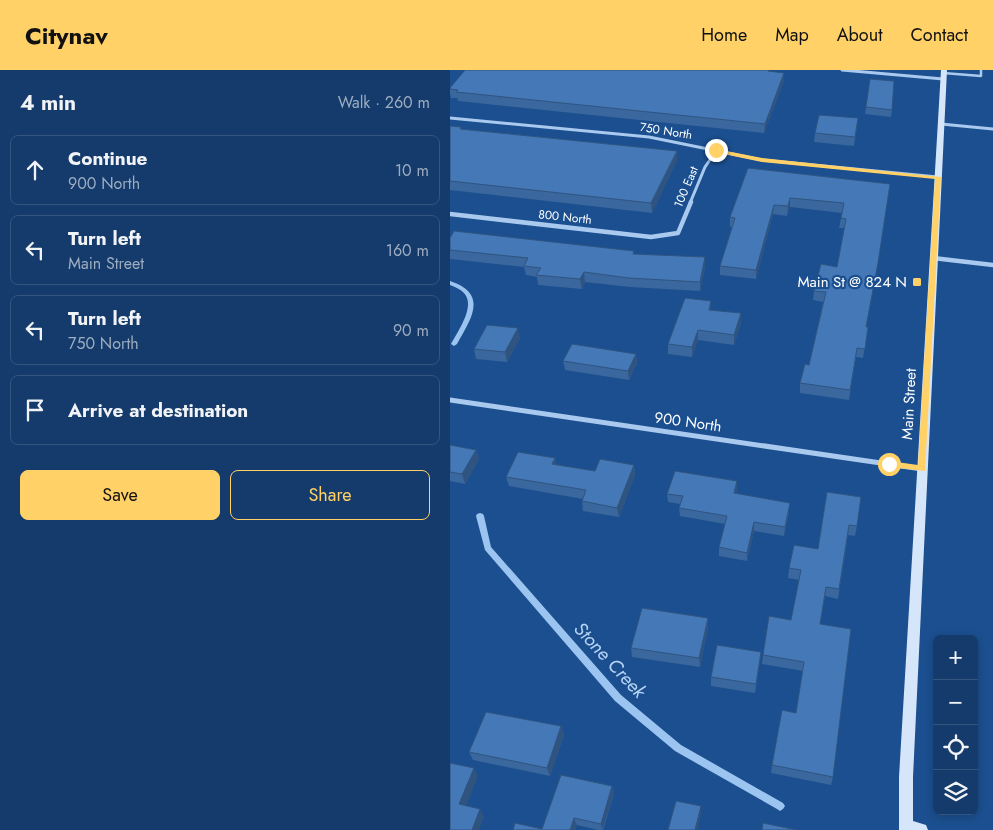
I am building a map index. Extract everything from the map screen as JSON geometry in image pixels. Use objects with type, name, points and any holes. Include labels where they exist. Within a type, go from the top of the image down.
[{"type":"main road","name":"Main Street","points":[[906,828],[906,777],[943,74]]},
{"type":"main road","points":[[906,828],[921,830]]},
{"type":"street","points":[[842,70],[943,74]]},
{"type":"street","name":"750 North","points":[[450,118],[649,137],[762,160],[938,177]]},
{"type":"street","points":[[941,124],[993,129]]},
{"type":"street","name":"100 East","points":[[678,233],[705,167],[716,150]]},
{"type":"street","name":"800 North","points":[[450,214],[651,237],[678,233]]},
{"type":"street","points":[[933,258],[993,265]]},
{"type":"street","name":"900 North","points":[[450,400],[922,469]]},
{"type":"lane","points":[[943,74],[981,76],[981,70]]},
{"type":"building","points":[[465,70],[768,70],[784,73],[765,124],[456,92],[458,90],[450,89]]},
{"type":"building","points":[[870,79],[894,81],[892,110],[866,107]]},
{"type":"building","points":[[819,115],[858,118],[855,137],[815,133]]},
{"type":"building","points":[[450,126],[461,127],[460,129],[677,151],[651,203],[450,181]]},
{"type":"building","points":[[748,168],[890,184],[866,327],[868,327],[865,349],[857,348],[850,390],[800,383],[805,364],[809,365],[826,292],[814,291],[821,264],[837,267],[846,219],[841,218],[844,203],[790,198],[788,206],[774,205],[756,270],[720,266],[735,218],[730,217]]},
{"type":"building","points":[[454,231],[634,251],[633,254],[705,257],[700,282],[629,278],[584,272],[580,279],[536,275],[541,268],[524,266],[528,258],[450,250],[450,238]]},
{"type":"building","points":[[685,298],[711,301],[709,310],[741,313],[734,335],[698,330],[692,347],[668,344]]},
{"type":"building","points":[[487,325],[518,328],[505,352],[474,349]]},
{"type":"building","points":[[572,344],[636,354],[628,371],[563,361]]},
{"type":"building","points":[[450,445],[476,450],[462,474],[450,472]]},
{"type":"building","points":[[518,452],[555,458],[552,464],[595,471],[600,459],[634,465],[617,508],[582,501],[586,490],[506,477]]},
{"type":"building","points":[[675,471],[737,481],[734,493],[790,503],[785,527],[754,522],[747,553],[719,547],[727,516],[679,508],[683,496],[667,494]]},
{"type":"building","points":[[827,492],[861,497],[857,526],[849,525],[839,589],[826,587],[820,624],[851,629],[833,777],[772,765],[782,710],[796,713],[804,662],[763,655],[769,616],[791,620],[801,570],[789,568],[794,545],[818,549]]},
{"type":"building","points":[[642,608],[708,618],[699,658],[631,648]]},
{"type":"building","points":[[717,645],[761,652],[756,684],[711,677]]},
{"type":"building","points":[[486,712],[561,726],[547,768],[469,752]]},
{"type":"building","points":[[450,763],[474,768],[459,804],[480,809],[472,830],[450,830]]},
{"type":"building","points":[[561,775],[612,786],[601,824],[574,818],[570,830],[513,830],[515,823],[542,829]]},
{"type":"building","points":[[676,801],[701,806],[695,830],[668,830]]},
{"type":"building","points":[[763,823],[797,830],[762,830]]},
{"type":"waterway","name":"Stone Creek","points":[[450,283],[461,288],[468,294],[471,301],[468,317],[454,344]]},
{"type":"waterway","name":"Stone Creek","points":[[480,516],[488,548],[618,698],[678,748],[780,806]]},
{"type":"place","name":"Main St @ 824 N","points":[[917,282]]},
{"type":"route","points":[[716,150],[762,160],[938,177],[922,469],[889,464]]}]
